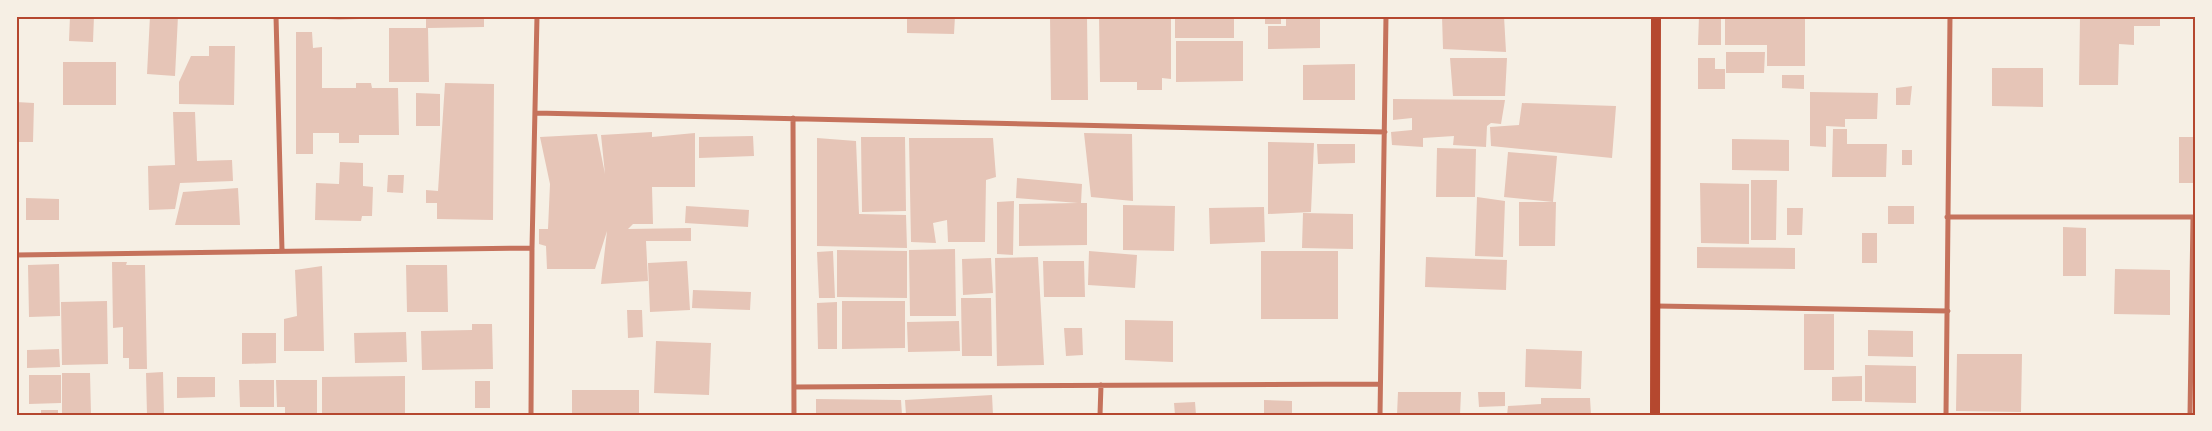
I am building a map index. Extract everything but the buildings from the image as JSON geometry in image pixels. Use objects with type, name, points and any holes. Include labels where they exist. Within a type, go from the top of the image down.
[{"type":"main road","points":[[1655,415],[1656,16]]},
{"type":"street","points":[[276,16],[282,251]]},
{"type":"street","points":[[531,415],[532,248],[537,16]]},
{"type":"street","points":[[1380,415],[1386,16]]},
{"type":"street","points":[[1946,415],[1950,16]]},
{"type":"street","points":[[535,113],[1384,132]]},
{"type":"street","points":[[793,118],[794,415]]},
{"type":"street","points":[[1947,217],[2194,217],[2190,415]]},
{"type":"street","points":[[16,255],[532,248]]},
{"type":"street","points":[[1656,306],[1948,312]]},
{"type":"street","points":[[795,387],[1380,384]]},
{"type":"street","points":[[1100,415],[1101,385]]}]
